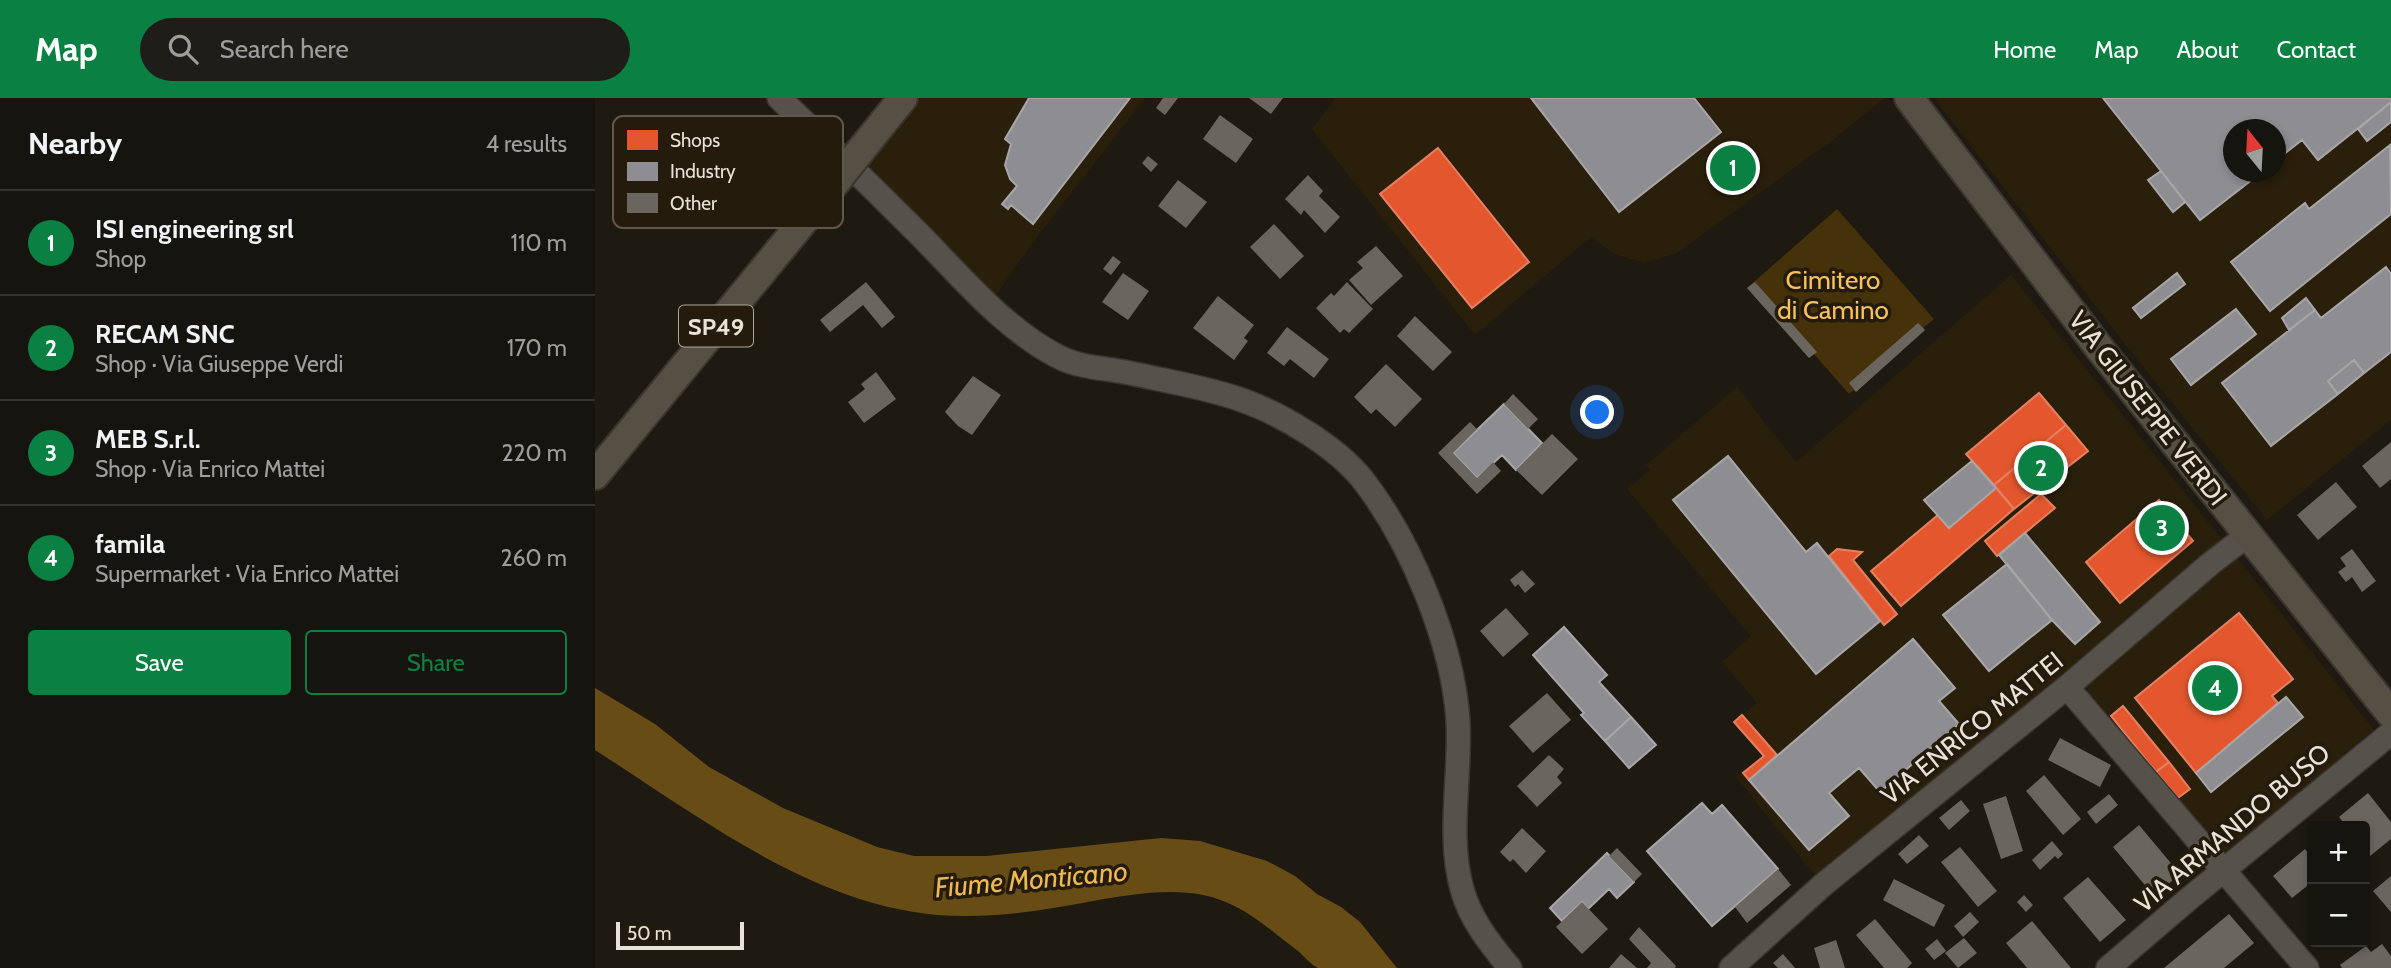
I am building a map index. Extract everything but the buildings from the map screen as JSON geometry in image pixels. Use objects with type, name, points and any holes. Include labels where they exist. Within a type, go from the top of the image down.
[{"type":"main road","name":"SP49","points":[[843,173],[903,98]]},
{"type":"main road","name":"VIA GIUSEPPE VERDI","points":[[1909,98],[2100,349],[2391,714]]},
{"type":"main road","name":"SP49","points":[[595,475],[798,228]]},
{"type":"street","points":[[779,98],[798,116]]},
{"type":"street","points":[[843,158],[989,306],[1059,357],[1240,399],[1289,422],[1331,449],[1362,479],[1413,564],[1427,597],[1448,664],[1458,720],[1456,835],[1461,888],[1481,931],[1510,968]]},
{"type":"street","name":"VIA ENRICO MATTEI","points":[[1731,968],[1824,884],[2067,687],[2249,534]]},
{"type":"street","points":[[2067,687],[2307,968]]},
{"type":"street","name":"VIA ARMANDO BUSO","points":[[2108,968],[2391,733]]},
{"type":"shaded area","points":[[921,98],[1145,98],[1033,242],[989,305],[860,174]]},
{"type":"shaded area","points":[[1336,98],[1885,98],[1834,139],[1677,253],[1645,263],[1614,254],[1591,237],[1475,335],[1312,129]]},
{"type":"shaded area","points":[[1934,98],[2391,98],[2391,420],[2267,520],[2136,358]]},
{"type":"shaded area","points":[[2011,275],[2374,730],[2221,861],[2072,669],[1818,879],[1736,777],[1764,756],[1734,722],[1757,703],[1722,662],[1751,636],[1627,489],[1650,470],[1646,465],[1737,387],[1796,462]]},
{"type":"green space","name":"Cimitero di Camino","points":[[1837,209],[1934,319],[1856,392],[1854,390],[1849,394],[1814,354],[1809,358],[1747,288]]},
{"type":"water","name":"Fiume Monticano","points":[[595,688],[655,724],[709,767],[783,808],[877,847],[914,856],[986,856],[1161,838],[1200,841],[1267,861],[1295,876],[1360,922],[1397,968],[1318,968],[1253,917],[1229,903],[1189,893],[1134,895],[1030,912],[982,916],[915,912],[865,901],[817,883],[771,860],[725,834],[595,750]]},
{"type":"place","name":"ISI engineering srl","points":[[1733,168]]},
{"type":"place","name":"RECAM SNC","points":[[2041,468]]},
{"type":"place","name":"MEB S.r.l.","points":[[2162,528]]},
{"type":"place","name":"famila","points":[[2215,688]]}]
